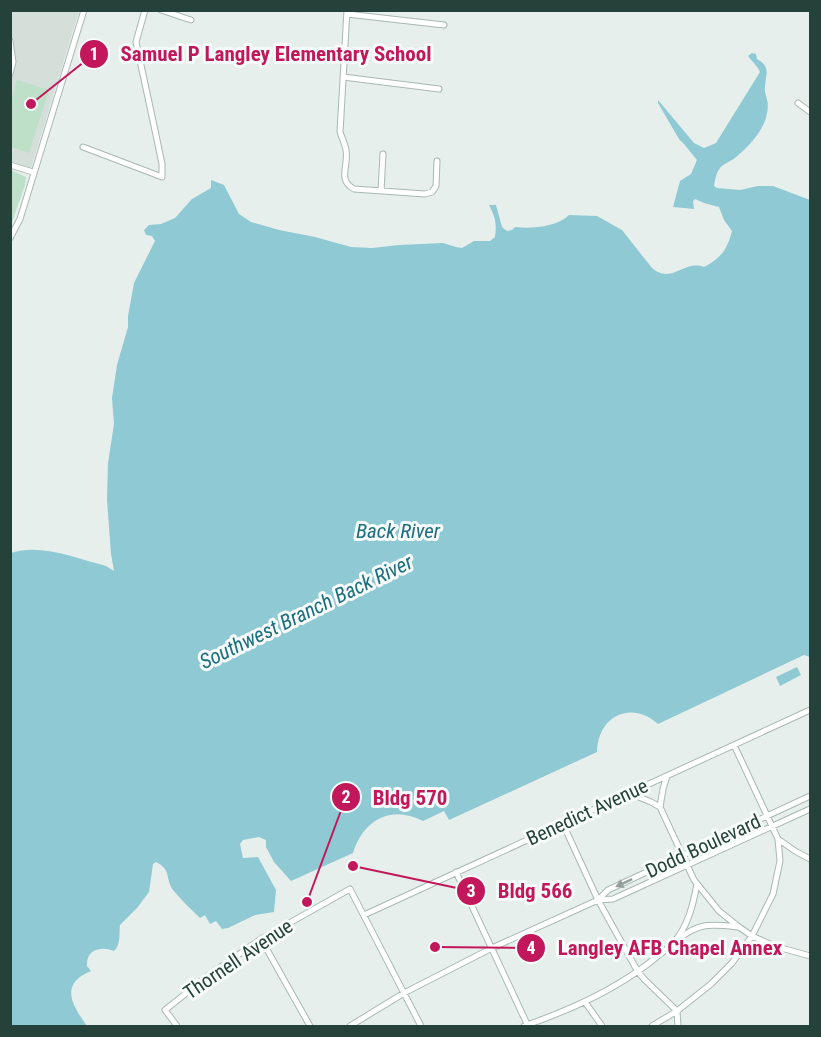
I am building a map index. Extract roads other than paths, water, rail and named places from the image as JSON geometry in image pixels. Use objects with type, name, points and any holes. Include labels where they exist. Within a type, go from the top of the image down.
[{"type":"street","points":[[10,238],[20,219],[84,10]]},
{"type":"street","points":[[83,147],[162,177],[162,164],[136,42],[145,10]]},
{"type":"street","points":[[161,10],[191,20]]},
{"type":"street","points":[[437,161],[436,186],[432,192],[425,194],[354,189],[345,181],[346,151],[340,132],[347,12],[444,25]]},
{"type":"street","points":[[10,40],[12,58],[10,74]]},
{"type":"street","points":[[343,77],[440,89]]},
{"type":"street","points":[[798,103],[810,112]]},
{"type":"street","points":[[381,191],[383,154]]},
{"type":"street","points":[[10,165],[33,172]]},
{"type":"street","name":"Benedict Avenue","points":[[363,915],[810,710]]},
{"type":"street","points":[[652,1026],[677,1011],[711,984],[732,963],[752,936],[773,894],[780,861],[778,839],[734,745]]},
{"type":"street","points":[[667,776],[660,807],[697,884],[719,911],[752,936],[774,946],[810,956]]},
{"type":"street","points":[[629,793],[660,807]]},
{"type":"street","name":"Dodd Boulevard","points":[[598,900],[608,890],[810,796]]},
{"type":"street","name":"Dodd Boulevard","points":[[350,1026],[404,993],[492,948],[598,900],[613,899],[810,809]]},
{"type":"street","points":[[563,824],[598,900],[638,972],[677,1011],[678,1026]]},
{"type":"street","points":[[778,839],[810,859]]},
{"type":"street","points":[[456,872],[526,1026],[585,1002],[638,972],[691,929],[716,925],[739,927]]},
{"type":"street","points":[[674,943],[687,921],[697,884]]},
{"type":"street","name":"Thornell Avenue","points":[[177,1026],[165,1010],[209,975],[261,939],[350,889],[363,915]]},
{"type":"street","points":[[363,915],[421,1026]]},
{"type":"street","points":[[261,939],[310,1026]]},
{"type":"street","points":[[585,1002],[602,1026]]},
{"type":"water","name":"Back River","points":[[752,53],[756,54],[757,59],[767,71],[766,118],[761,130],[749,145],[720,168],[714,186],[740,190],[758,186],[773,186],[810,200],[810,657],[804,655],[658,724],[637,713],[618,716],[603,729],[597,752],[449,820],[444,811],[423,821],[400,814],[380,818],[364,832],[353,853],[291,881],[274,862],[266,847],[266,840],[259,837],[243,840],[240,844],[243,858],[258,857],[276,890],[274,912],[255,915],[228,928],[222,929],[216,921],[210,924],[205,915],[200,918],[173,890],[166,871],[156,862],[153,864],[149,892],[120,925],[119,942],[116,948],[114,951],[99,949],[92,952],[87,960],[87,966],[91,971],[81,976],[72,989],[73,1003],[87,1026],[11,1026],[11,553],[22,550],[46,551],[106,566],[114,571],[107,500],[108,463],[114,424],[112,398],[117,365],[128,327],[134,283],[155,241],[152,236],[146,235],[144,230],[149,225],[161,224],[175,218],[192,199],[211,188],[211,180],[224,185],[239,214],[251,222],[351,247],[372,248],[443,243],[462,248],[474,241],[490,241],[495,237],[496,228],[489,205],[496,205],[502,227],[507,231],[515,227],[551,225],[569,215],[597,216],[622,230],[652,268],[659,273],[672,273],[697,265],[704,267],[722,253],[732,231],[719,207],[695,199],[694,209],[673,207],[680,181],[691,174],[697,160],[679,139],[658,100],[694,143],[704,148],[716,143],[760,72],[748,56]]},
{"type":"water","points":[[797,667],[801,675],[780,686],[776,677]]},
{"type":"place","name":"Samuel P Langley Elementary School","points":[[31,104]]},
{"type":"place","name":"Bldg 566","points":[[353,866]]},
{"type":"place","name":"Bldg 570","points":[[307,902]]},
{"type":"place","name":"Langley AFB Chapel Annex","points":[[435,947]]},
{"type":"water label","name":"Southwest Branch Back River","points":[[306,612]]}]
